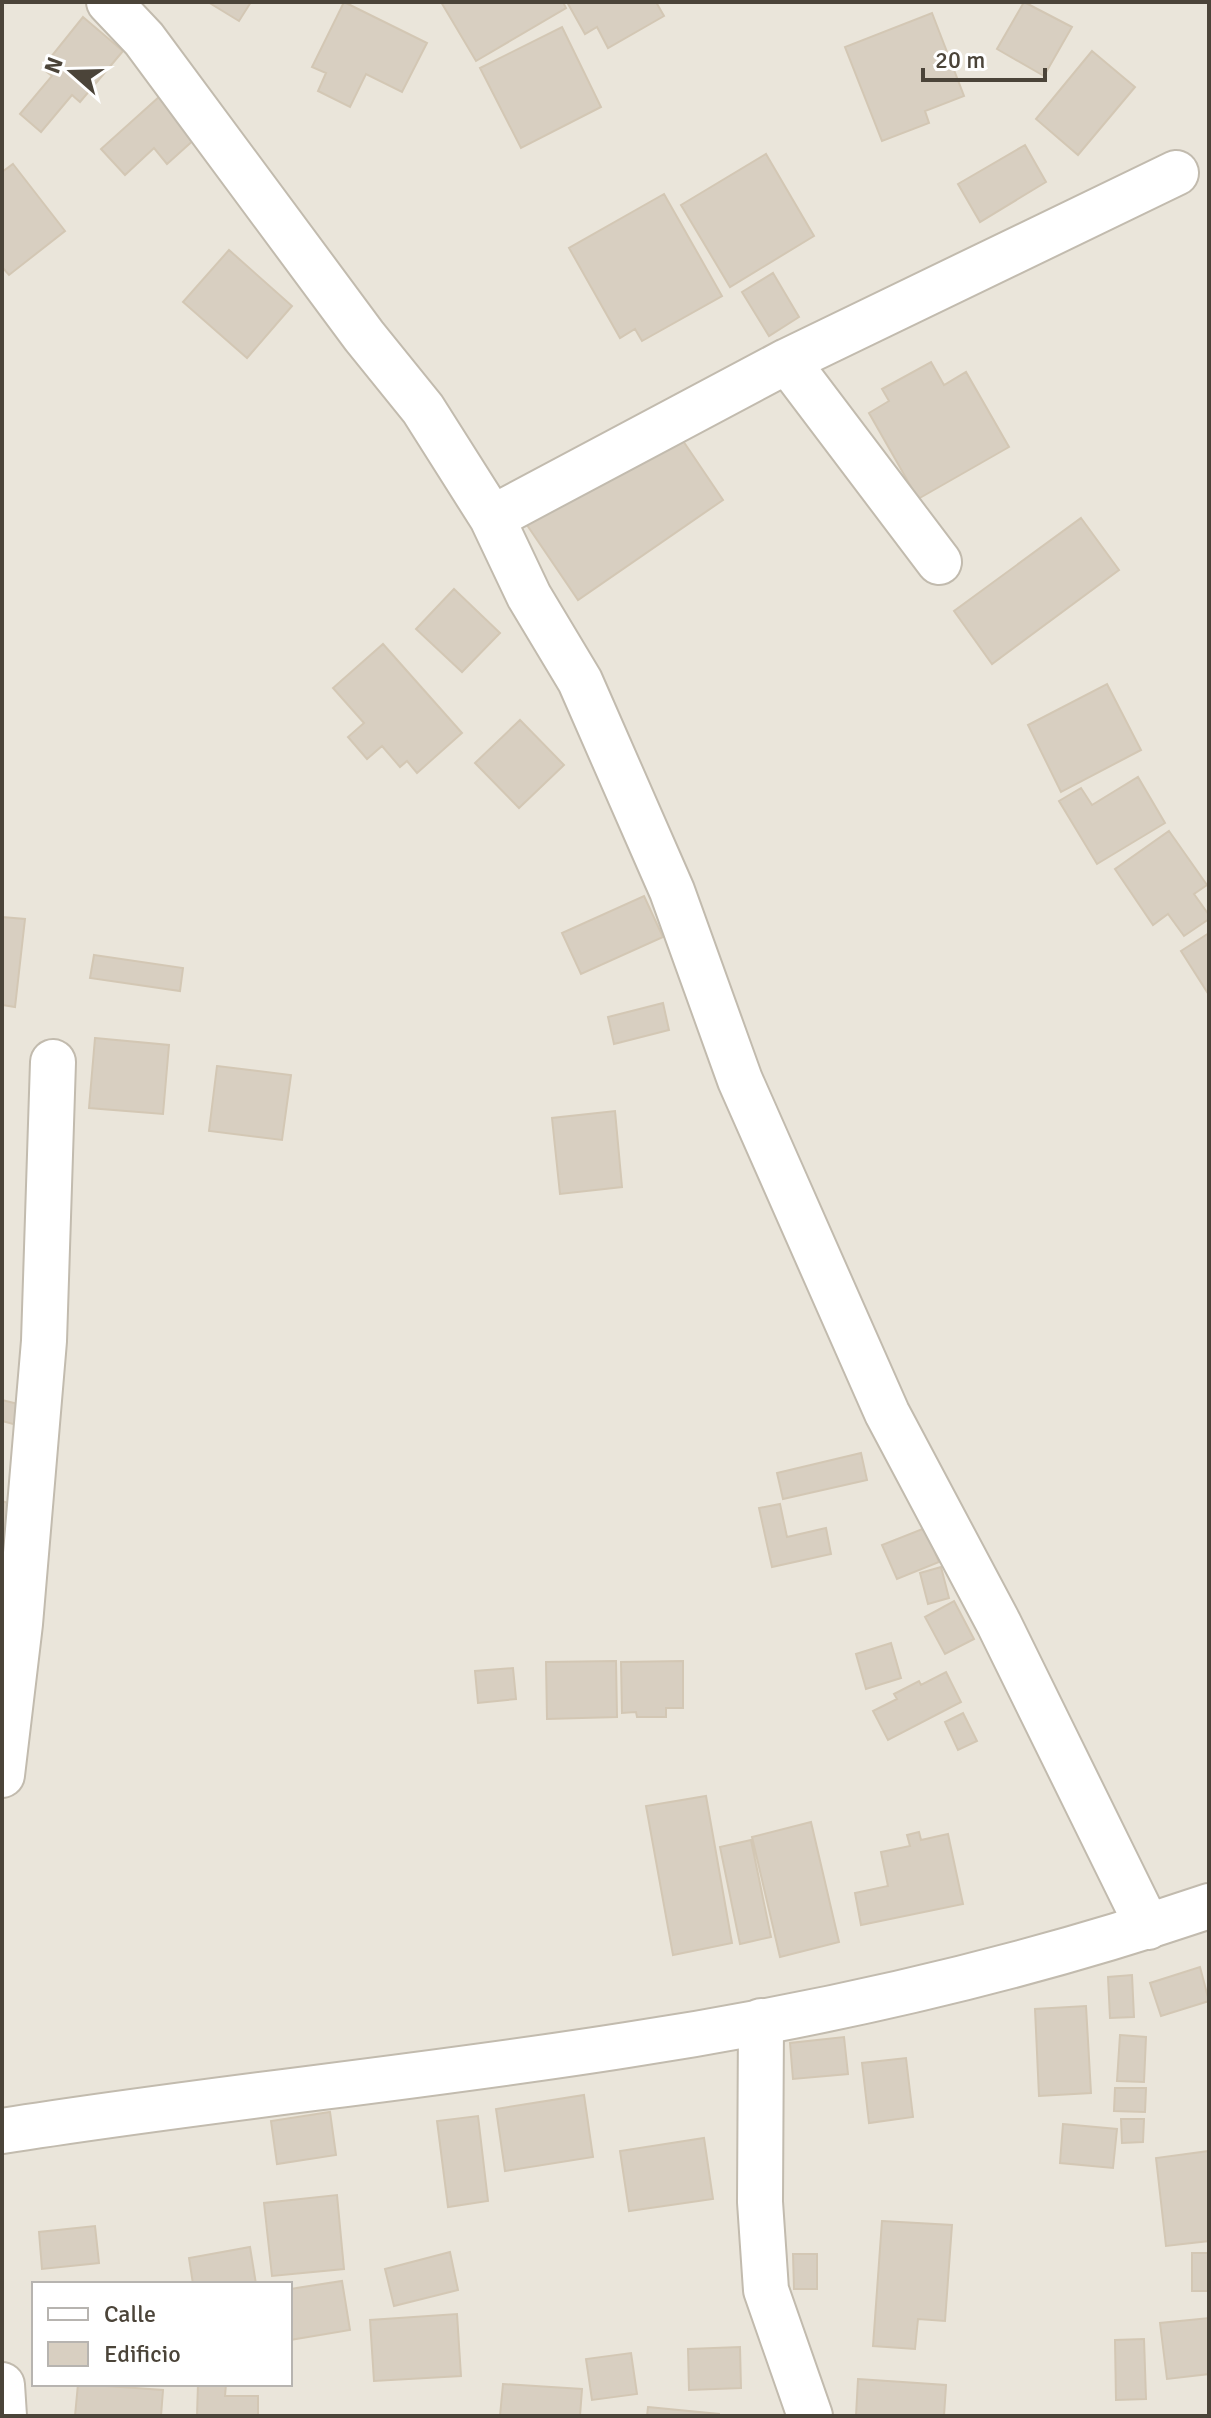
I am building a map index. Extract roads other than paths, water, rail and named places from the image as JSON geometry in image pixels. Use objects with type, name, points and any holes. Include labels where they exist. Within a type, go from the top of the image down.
[{"type":"street","points":[[109,2],[144,39],[364,336],[423,409],[492,518],[529,596],[580,681],[672,891],[740,1080],[887,1413],[999,1624],[1148,1927]]},
{"type":"street","points":[[492,518],[787,361],[1176,173]]},
{"type":"street","points":[[787,361],[939,562]]},
{"type":"street","points":[[2,1775],[20,1624],[44,1341],[53,1062]]},
{"type":"street","points":[[2,2131],[627,2045],[847,2005],[1097,1944],[1209,1906]]},
{"type":"street","points":[[761,2021],[760,2202],[766,2290],[810,2416]]},
{"type":"street","points":[[2,2385],[4,2416]]}]
